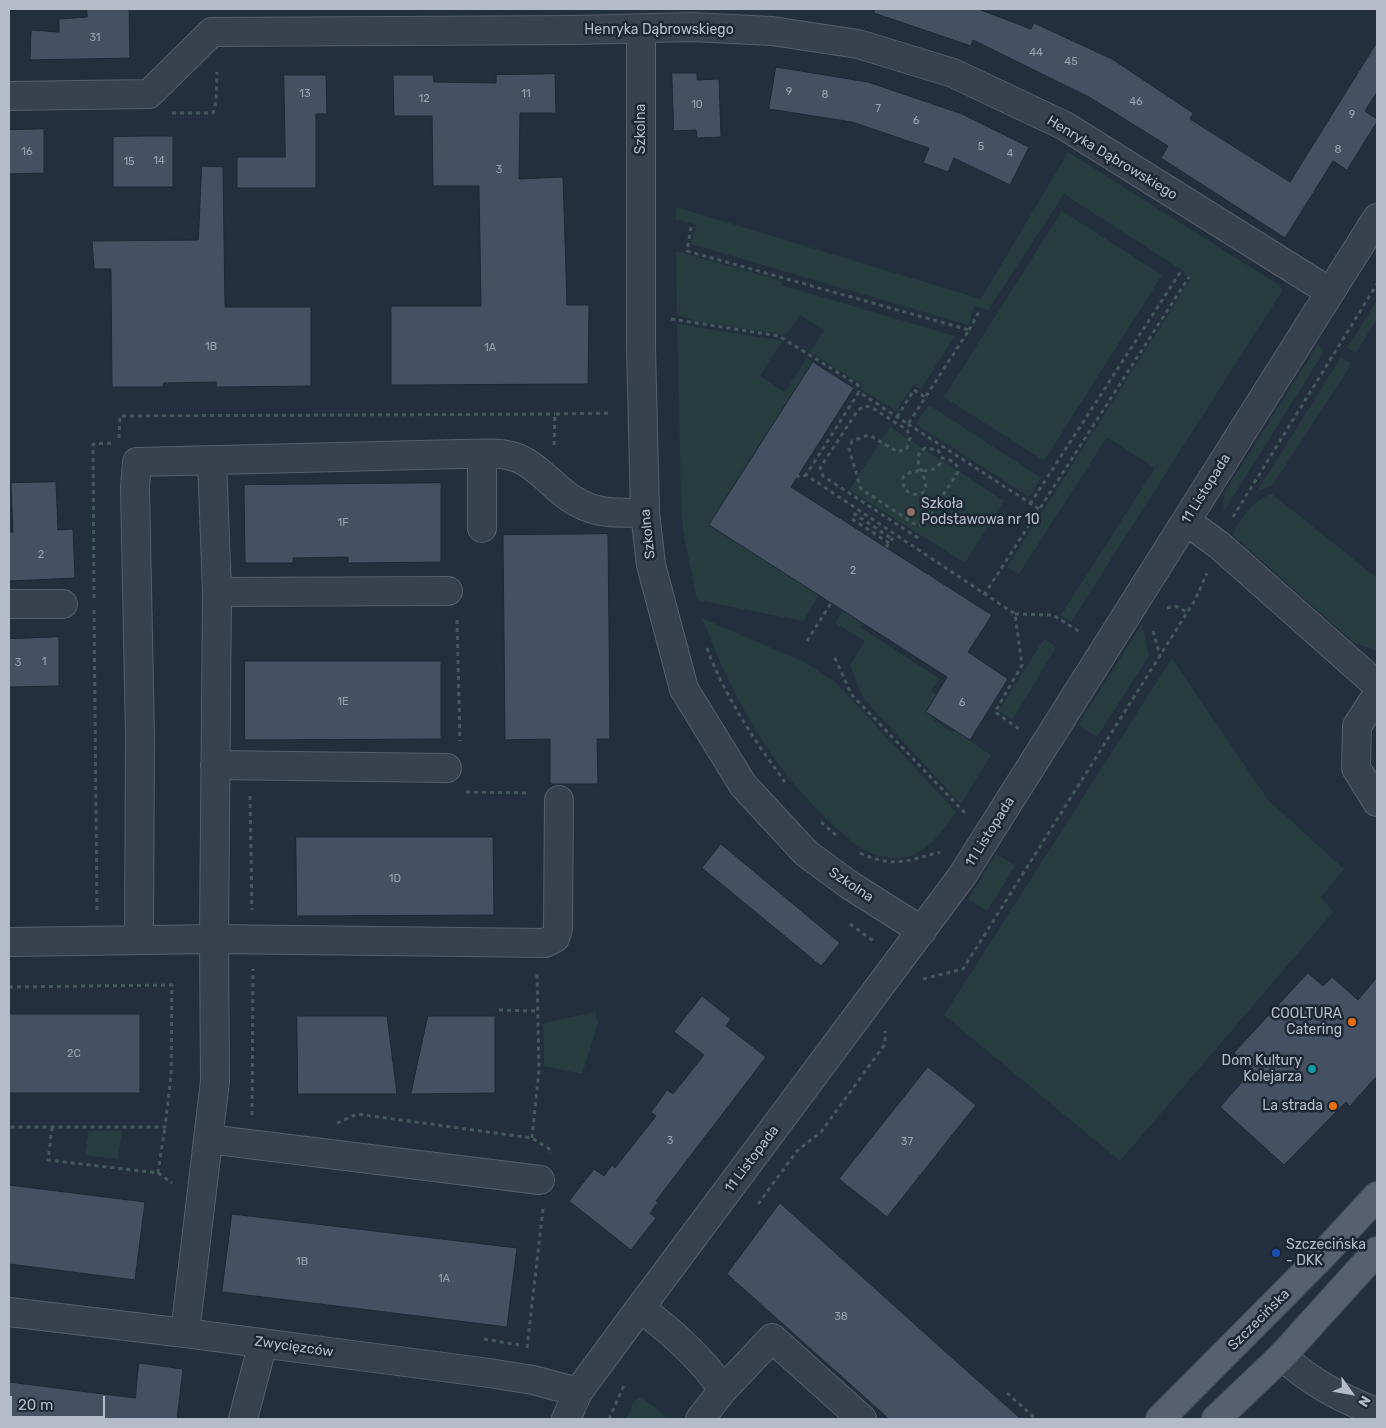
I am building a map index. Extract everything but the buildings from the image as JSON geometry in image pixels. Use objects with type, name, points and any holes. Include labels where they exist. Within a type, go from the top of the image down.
[{"type":"main road","name":"Szczecińska","points":[[1160,1419],[1320,1258],[1377,1196]]},
{"type":"main road","points":[[1216,1419],[1282,1356],[1377,1251]]},
{"type":"street","name":"Henryka Dąbrowskiego","points":[[9,96],[149,94],[212,32],[574,20],[641,29],[692,27],[772,31],[858,44],[953,73],[1065,126],[1330,292]]},
{"type":"street","name":"Szkolna","points":[[641,29],[641,348],[645,512],[651,565],[684,689],[743,785],[806,853],[848,884],[922,931]]},
{"type":"street","name":"11 Listopada","points":[[566,1419],[578,1392],[962,876],[1377,218]]},
{"type":"street","points":[[482,454],[482,528]]},
{"type":"street","points":[[138,940],[140,736],[135,488],[137,462],[506,455],[520,459],[574,500],[593,510],[611,514],[645,512]]},
{"type":"street","points":[[185,1333],[215,1081],[214,939],[217,592],[212,460]]},
{"type":"street","points":[[1186,521],[1219,545],[1377,685]]},
{"type":"street","points":[[217,592],[448,591]]},
{"type":"street","points":[[9,604],[63,604]]},
{"type":"street","points":[[1377,695],[1357,726],[1356,768],[1377,802]]},
{"type":"street","points":[[215,765],[447,768]]},
{"type":"street","points":[[9,942],[214,939],[545,943],[555,938],[558,929],[560,800]]},
{"type":"street","points":[[208,1139],[540,1180]]},
{"type":"street","points":[[640,1308],[664,1326],[706,1366],[723,1390]]},
{"type":"street","name":"Zwycięzców","points":[[9,1312],[263,1343],[512,1377],[578,1392]]},
{"type":"street","points":[[700,1419],[723,1390],[772,1338],[862,1419]]},
{"type":"street","points":[[242,1419],[263,1343]]},
{"type":"street","points":[[1282,1356],[1304,1375],[1346,1400],[1377,1412]]},
{"type":"path","points":[[164,114],[213,114],[216,102],[216,62]]},
{"type":"path","points":[[692,227],[687,251],[968,330]]},
{"type":"path","points":[[1030,504],[1181,271]]},
{"type":"path","points":[[984,595],[1188,277]]},
{"type":"path","points":[[918,980],[963,969],[1195,600],[1241,501],[1377,284]]},
{"type":"path","points":[[671,309],[672,328]]},
{"type":"path","points":[[908,424],[980,310]]},
{"type":"path","points":[[671,319],[779,336],[858,385],[859,392],[806,476]]},
{"type":"path","points":[[897,417],[914,390],[925,397]]},
{"type":"path","points":[[859,392],[1039,509]]},
{"type":"path","points":[[918,538],[823,476],[820,468],[858,410],[865,406],[871,407],[906,430],[910,438],[907,448],[898,452],[869,435],[852,441],[849,449],[861,489],[918,526],[925,522],[958,472],[955,463],[942,458]]},
{"type":"path","points":[[554,452],[555,414],[615,413]]},
{"type":"path","points":[[942,458],[938,450],[924,448],[918,457],[922,471],[926,483],[924,490],[918,494],[910,494],[904,489],[903,478],[908,472],[922,471],[935,469],[941,464],[942,458]]},
{"type":"path","points":[[796,475],[800,477],[806,476],[893,537]]},
{"type":"path","points":[[889,543],[852,519],[855,514],[1015,614],[1053,615],[1080,633]]},
{"type":"path","points":[[886,547],[893,537]]},
{"type":"path","points":[[448,591],[456,593],[461,745]]},
{"type":"path","points":[[807,641],[831,603]]},
{"type":"path","points":[[1015,614],[1022,665],[995,712],[1020,729]]},
{"type":"path","points":[[1152,623],[1160,656]]},
{"type":"path","points":[[705,643],[715,670],[753,738],[786,784]]},
{"type":"path","points":[[835,658],[851,694],[966,814]]},
{"type":"path","points":[[249,766],[253,940]]},
{"type":"path","points":[[461,792],[559,793],[560,800]]},
{"type":"path","points":[[816,816],[841,839]]},
{"type":"path","points":[[854,850],[879,862],[902,862],[940,852]]},
{"type":"path","points":[[532,1138],[539,1070],[535,943]]},
{"type":"path","points":[[9,987],[172,985],[172,1076],[158,1173],[48,1160],[52,1127]]},
{"type":"path","points":[[499,1010],[537,1011]]},
{"type":"path","points":[[755,1209],[797,1151],[821,1132],[874,1060],[885,1044],[885,1029]]},
{"type":"path","points":[[9,1127],[165,1127]]},
{"type":"path","points":[[609,1419],[627,1378]]},
{"type":"path","points":[[1007,1393],[1036,1419]]},
{"type":"green space","points":[[1068,152],[1279,285],[1282,291],[1071,622],[1061,615],[1155,468],[1107,437],[1019,574],[1007,567],[1191,279],[1184,274],[1185,272],[1064,194],[988,310],[974,306],[968,325],[691,244],[696,225],[676,219],[676,207],[981,299]]},
{"type":"green space","points":[[1062,211],[1162,275],[1044,461],[944,397]]},
{"type":"green space","points":[[676,251],[782,281],[781,285],[955,336],[921,389],[913,385],[896,411],[861,389],[863,385],[810,352],[824,330],[800,315],[786,335],[692,320],[677,315]]},
{"type":"green space","points":[[1377,300],[1377,319],[1356,353],[1347,348]]},
{"type":"green space","points":[[677,324],[782,341],[760,376],[785,392],[807,358],[813,362],[709,525],[819,595],[803,621],[697,600],[683,531]]},
{"type":"green space","points":[[1318,344],[1323,353],[1224,511],[1223,502],[1226,490]]},
{"type":"green space","points":[[1341,357],[1350,362],[1349,368],[1272,486],[1257,491]]},
{"type":"green space","points":[[929,405],[1041,478],[1029,497],[916,424]]},
{"type":"green space","points":[[890,427],[1004,501],[965,563],[849,490]]},
{"type":"green space","points":[[1272,494],[1377,578],[1377,650],[1354,643],[1234,536],[1234,531],[1250,508],[1259,500]]},
{"type":"green space","points":[[843,611],[862,623],[860,627],[940,679],[931,691],[936,695],[926,712],[935,718],[934,721],[952,732],[954,730],[991,755],[961,804],[863,698],[850,665],[865,641],[835,623]]},
{"type":"green space","points":[[702,618],[804,662],[835,682],[956,812],[939,835],[917,853],[899,858],[889,858],[863,849],[840,831],[811,803],[772,755],[740,703]]},
{"type":"green space","points":[[1142,624],[1149,656],[1097,737],[1078,725]]},
{"type":"green space","points":[[1044,639],[1056,647],[1013,719],[998,711]]},
{"type":"green space","points":[[1172,658],[1268,800],[1344,869],[1321,897],[1333,912],[1120,1161],[944,1015]]},
{"type":"green space","points":[[996,854],[1015,866],[987,911],[968,899]]},
{"type":"green space","points":[[595,1012],[598,1024],[582,1074],[544,1066],[543,1023]]},
{"type":"green space","points":[[122,1130],[118,1159],[85,1155],[89,1131]]},
{"type":"green space","points":[[641,1397],[667,1419],[626,1419],[634,1401]]},
{"type":"place","name":"Szkoła Podstawowa nr 10","points":[[911,512]]},
{"type":"place","name":"COOLTURA Catering","points":[[1352,1022]]},
{"type":"place","name":"Dom Kultury Kolejarza","points":[[1312,1069]]},
{"type":"place","name":"La strada","points":[[1333,1106]]},
{"type":"place","name":"Szczecińska - DKK","points":[[1276,1253]]}]
